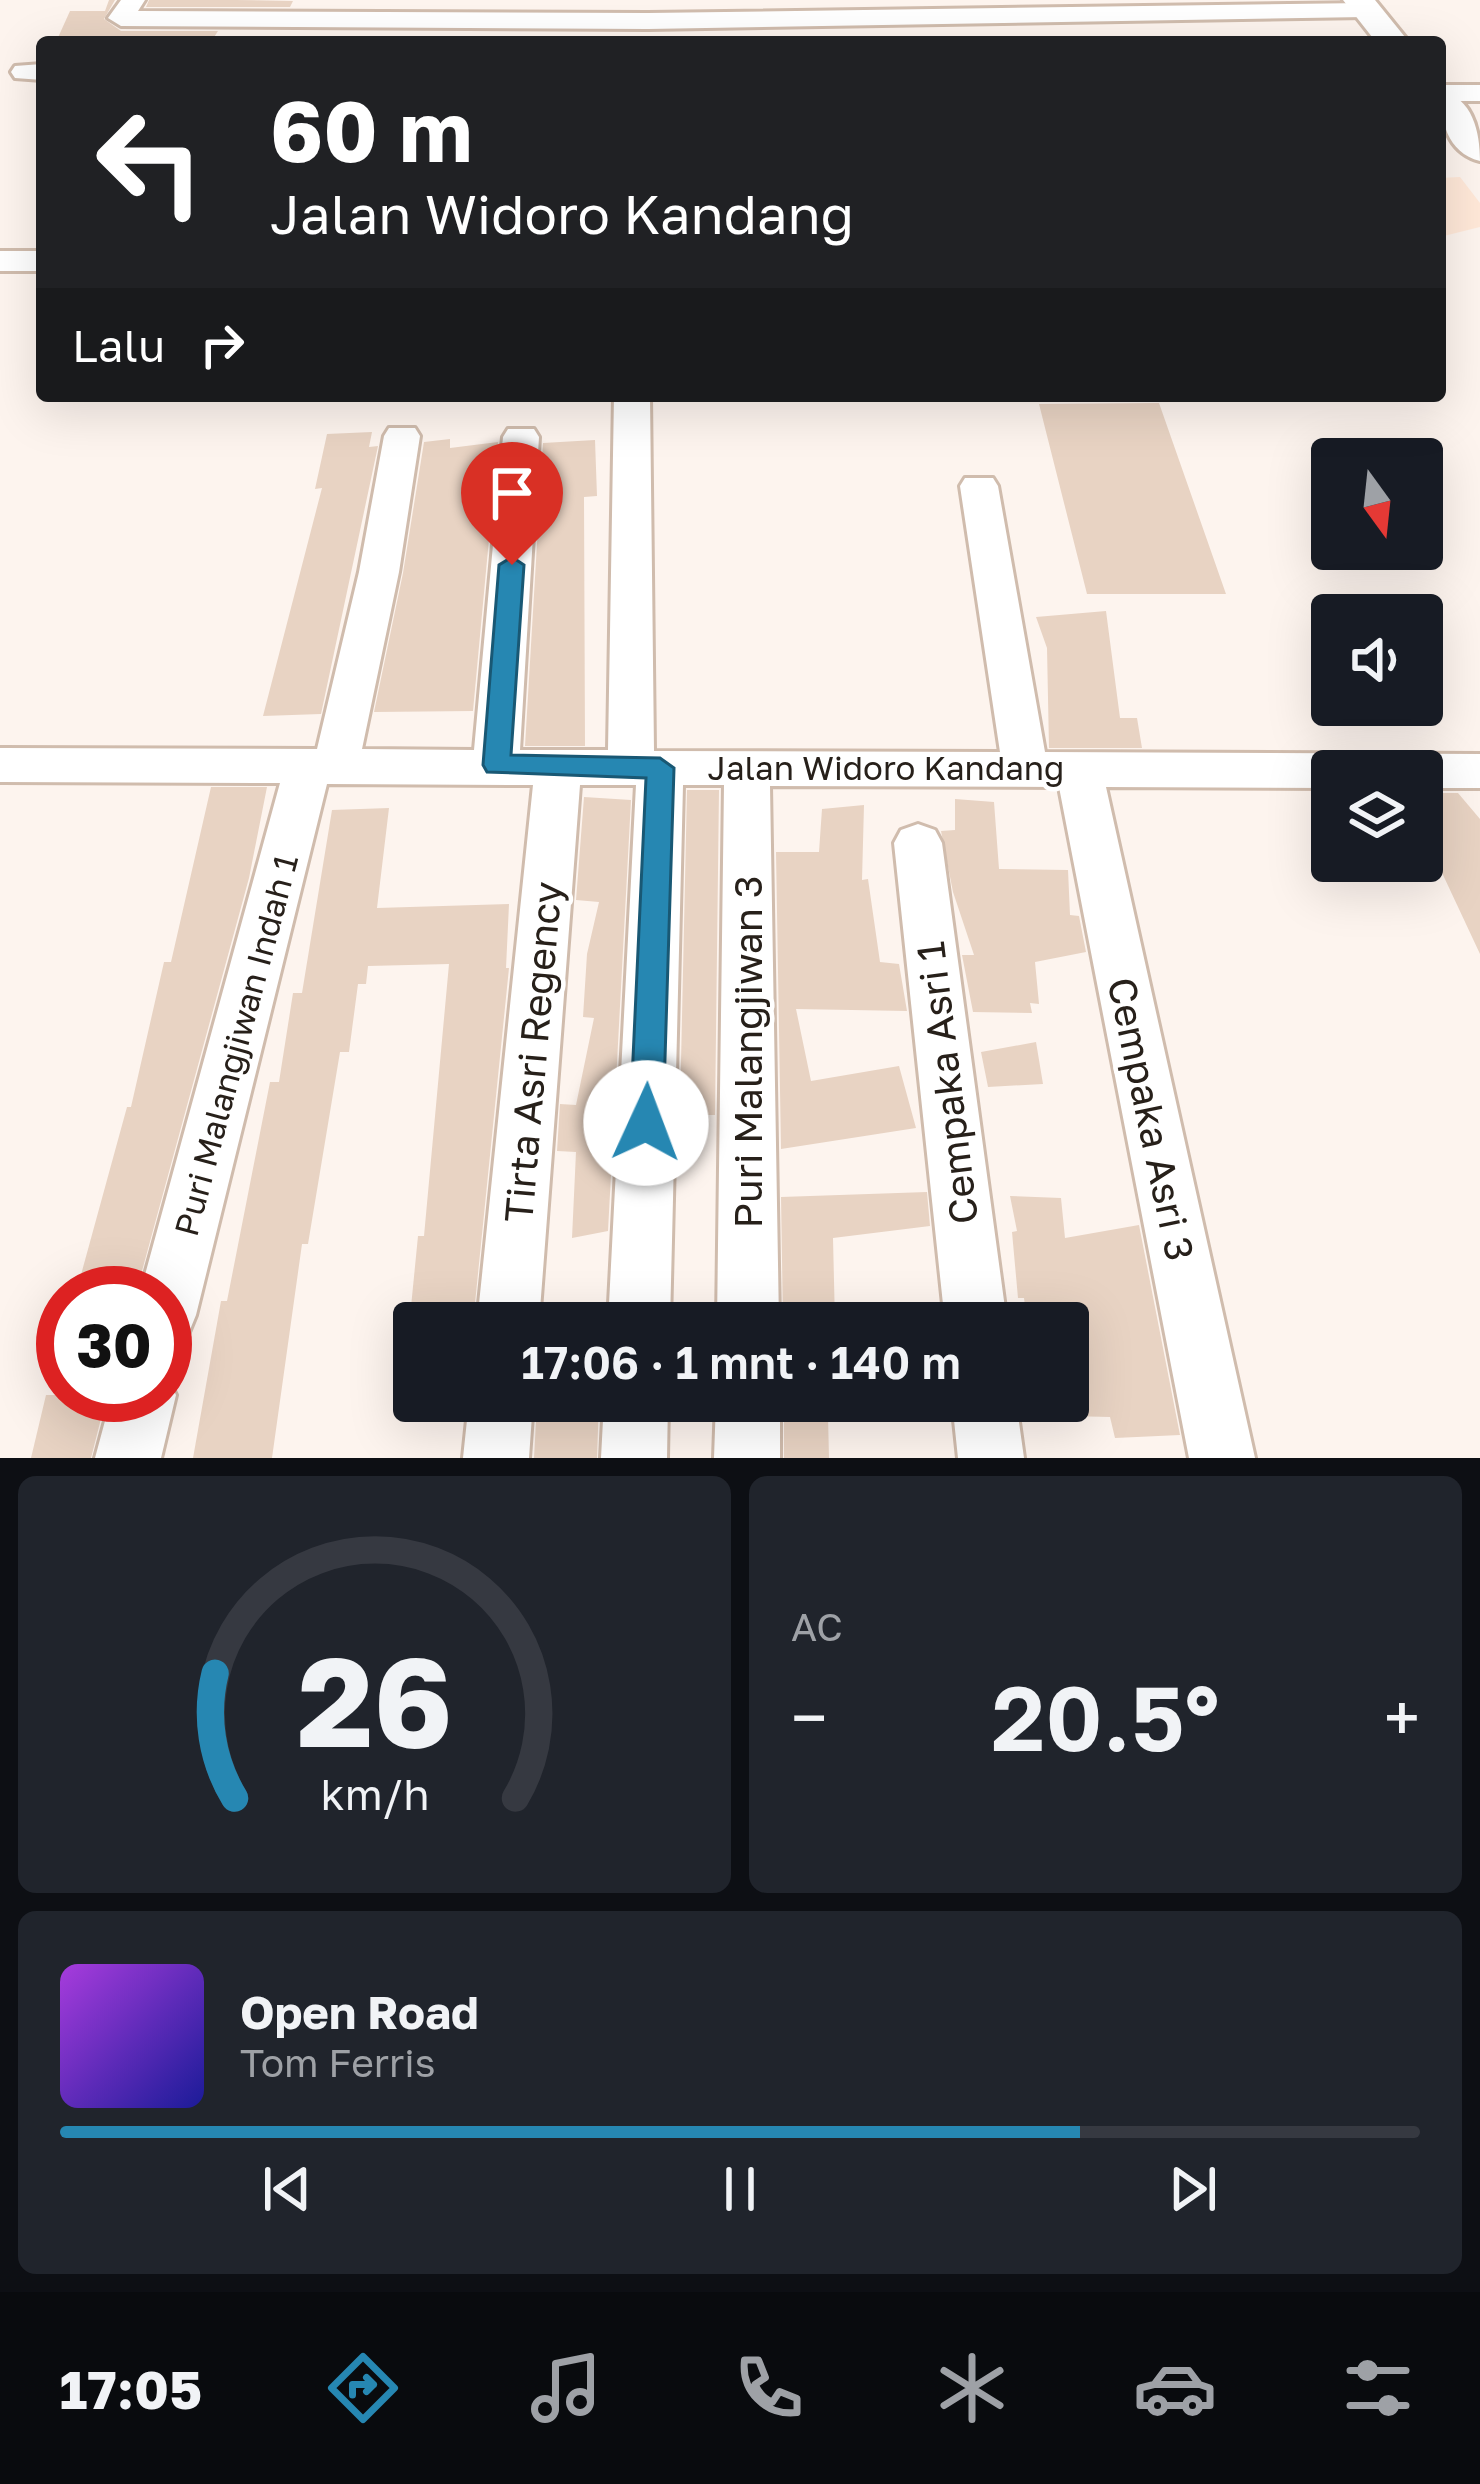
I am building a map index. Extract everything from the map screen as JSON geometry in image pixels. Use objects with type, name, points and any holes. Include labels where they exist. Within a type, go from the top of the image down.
[{"type":"main road","points":[[1362,5],[1388,36]]},
{"type":"main road","points":[[1446,105],[1480,150]]},
{"type":"street","points":[[111,36],[128,10],[230,20],[647,21],[718,10],[878,19],[1362,5]]},
{"type":"street","points":[[1446,96],[1480,93]]},
{"type":"street","points":[[0,261],[36,261]]},
{"type":"street","points":[[632,420],[645,768],[639,1302]]},
{"type":"street","name":"Puri Malangjiwan Indah 1","points":[[179,1266],[379,572],[403,436]]},
{"type":"street","points":[[498,750],[521,437]]},
{"type":"street","points":[[979,487],[1025,766]]},
{"type":"street","name":"Jalan Widoro Kandang","points":[[0,765],[498,750],[645,768],[1311,770]]},
{"type":"street","points":[[1443,771],[1480,772]]},
{"type":"street","name":"Cempaka Asri 3","points":[[1081,780],[1222,1458]]},
{"type":"street","name":"Puri Malangjiwan 3","points":[[747,781],[748,1302]]},
{"type":"street","name":"Tirta Asri Regency","points":[[510,1302],[557,782]]},
{"type":"street","name":"Cempaka Asri 1","points":[[918,843],[973,1302]]},
{"type":"street","points":[[128,1458],[137,1422]]},
{"type":"street","points":[[496,1458],[499,1422]]},
{"type":"street","points":[[634,1458],[635,1422]]},
{"type":"street","points":[[747,1458],[748,1422]]},
{"type":"street","points":[[987,1422],[991,1458]]},
{"type":"shaded area","points":[[1460,177],[1480,203],[1480,227],[1446,236],[1446,178]]},
{"type":"building","points":[[109,0],[115,0],[104,19],[121,31],[218,31],[215,36],[59,36],[70,11],[105,11]]},
{"type":"building","points":[[149,0],[293,1],[290,7],[146,7]]},
{"type":"building","points":[[1159,403],[1226,594],[1087,594],[1039,404]]},
{"type":"building","points":[[372,432],[369,447],[378,446],[321,714],[263,716],[322,488],[315,489],[327,434]]},
{"type":"building","points":[[450,439],[450,448],[498,442],[473,711],[374,712],[424,442]]},
{"type":"building","points":[[595,440],[597,496],[584,497],[585,746],[525,746],[543,443]]},
{"type":"building","points":[[1106,611],[1120,718],[1137,718],[1142,748],[1049,748],[1047,648],[1036,617]]},
{"type":"building","points":[[211,787],[267,787],[249,878],[143,1266],[83,1266],[127,1107],[131,1107],[164,962],[171,962]]},
{"type":"building","points":[[687,790],[719,790],[715,1115],[703,1115],[698,1154],[679,1153]]},
{"type":"building","points":[[1443,793],[1458,793],[1480,819],[1480,954],[1443,875]]},
{"type":"building","points":[[584,797],[631,800],[608,1231],[572,1238],[576,1152],[557,1151],[560,1104],[576,1105],[594,1018],[583,1017],[587,954],[599,902],[576,900]]},
{"type":"building","points":[[955,799],[994,802],[999,869],[1068,870],[1070,915],[1079,916],[1086,952],[1035,962],[1039,1004],[1030,1003],[1032,1013],[973,1012],[962,955],[974,955],[953,892],[941,831],[955,830]]},
{"type":"building","points":[[864,805],[862,880],[868,879],[880,962],[899,964],[907,1011],[796,1009],[811,1081],[899,1066],[916,1128],[781,1149],[776,852],[819,852],[822,809]]},
{"type":"building","points":[[389,808],[377,908],[509,904],[509,968],[475,1302],[411,1302],[418,1236],[424,1236],[449,964],[368,966],[366,984],[358,984],[349,1052],[340,1052],[308,1244],[302,1244],[272,1458],[193,1458],[221,1301],[227,1301],[270,1082],[279,1082],[293,993],[302,993],[332,810]]},
{"type":"building","points":[[1036,1042],[1043,1084],[988,1087],[981,1052]]},
{"type":"building","points":[[927,1192],[930,1226],[833,1238],[835,1302],[783,1302],[781,1197]]},
{"type":"building","points":[[1010,1196],[1061,1198],[1065,1238],[1139,1225],[1180,1435],[1115,1438],[1110,1417],[1089,1416],[1089,1302],[1024,1302],[1018,1298],[1012,1232],[1017,1231]]},
{"type":"building","points":[[40,1422],[100,1422],[91,1458],[31,1458]]},
{"type":"building","points":[[536,1422],[598,1422],[597,1458],[534,1458]]},
{"type":"building","points":[[784,1422],[828,1422],[829,1458],[784,1458]]},
{"type":"route","points":[[512,565],[496,765],[660,768],[646,1123]]}]
